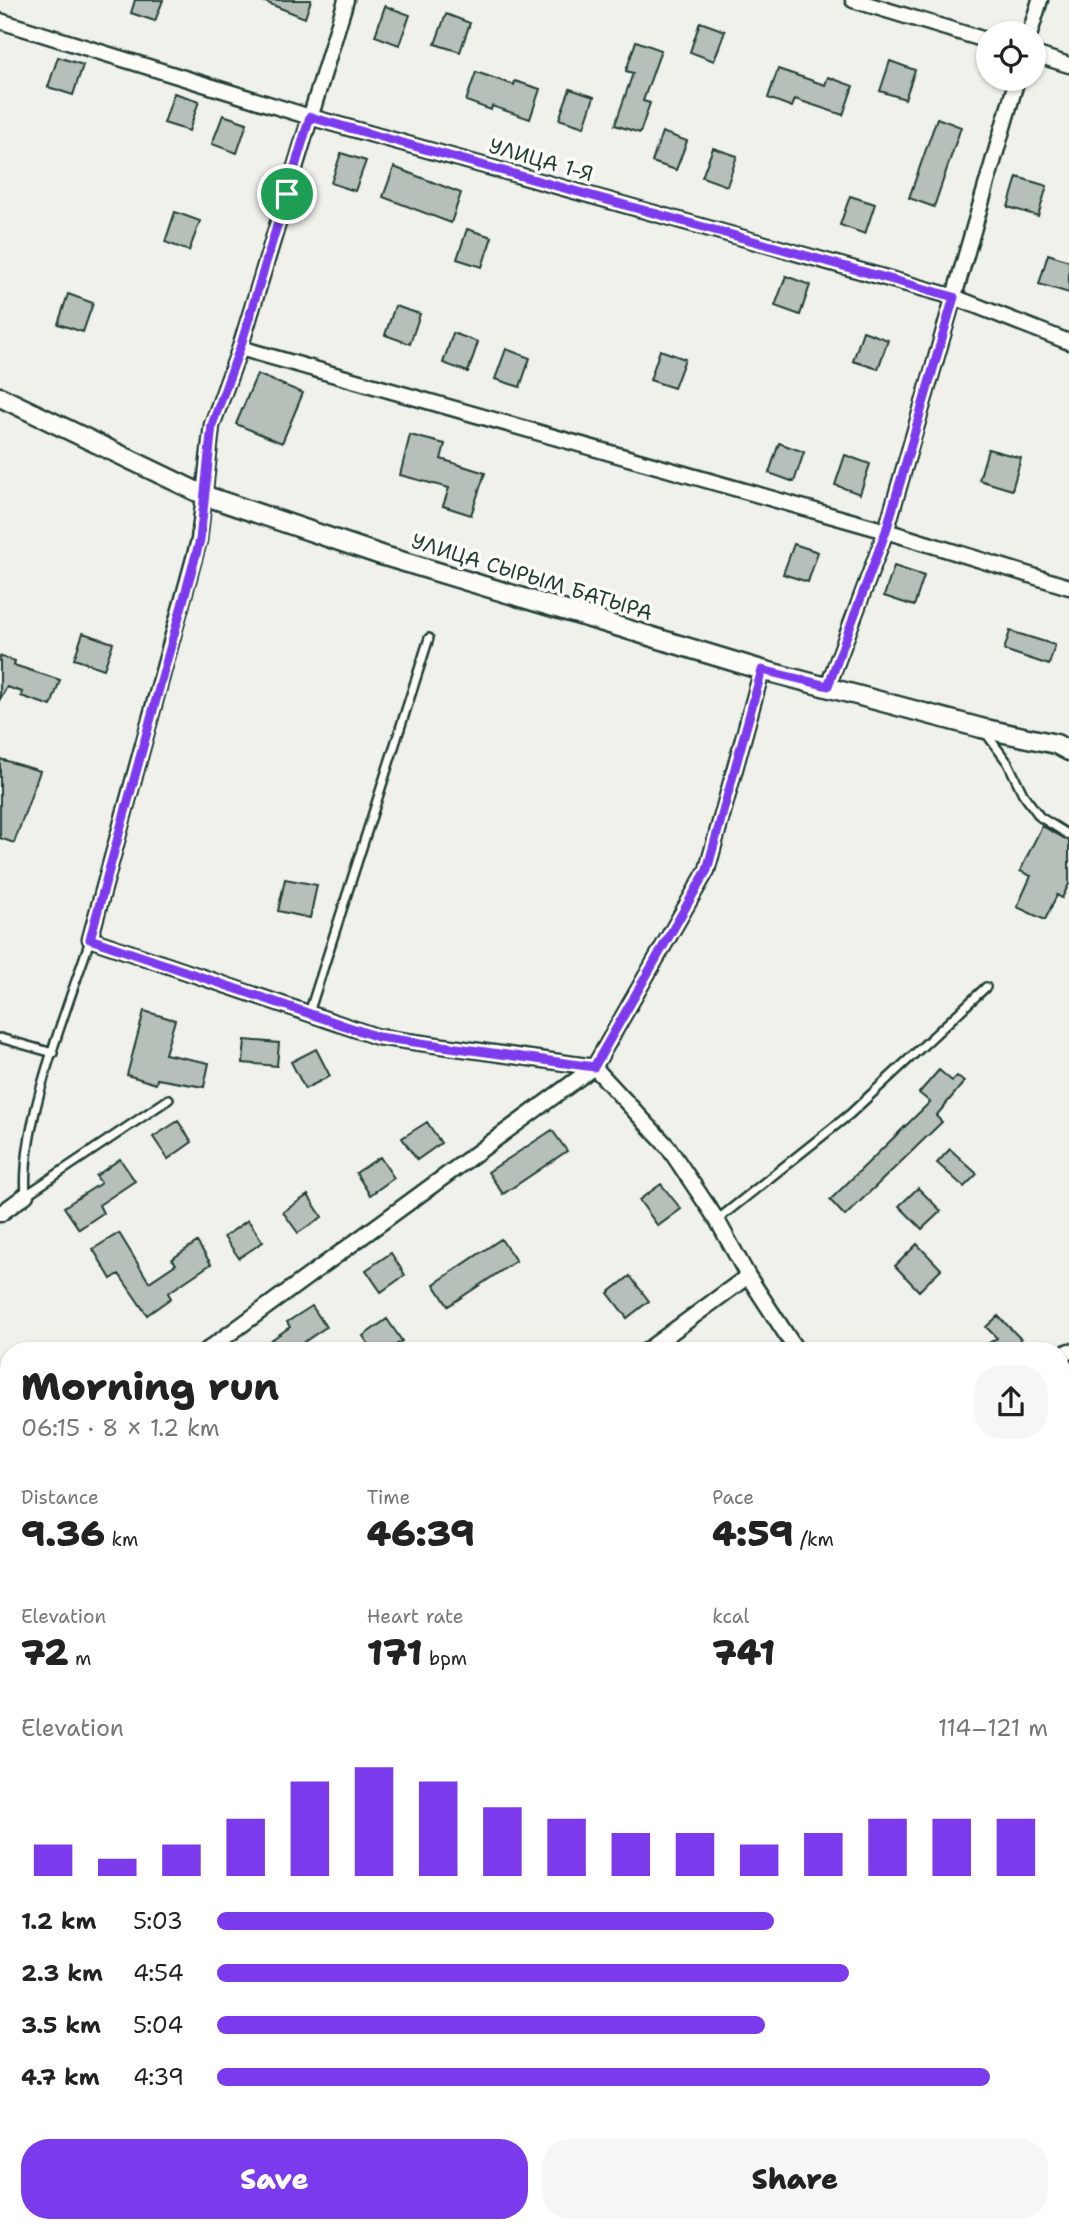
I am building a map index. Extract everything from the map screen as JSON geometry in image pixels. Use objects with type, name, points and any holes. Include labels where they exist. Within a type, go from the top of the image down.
[{"type":"street","points":[[346,0],[240,348],[212,425],[200,540],[90,939],[378,1037],[594,1067],[667,1147],[717,1220],[748,1276],[791,1342]]},
{"type":"street","points":[[853,0],[976,37]]},
{"type":"street","points":[[1034,21],[1040,0]]},
{"type":"street","name":"УЛИЦА 1-Я","points":[[0,21],[310,117],[954,297],[1069,342]]},
{"type":"street","points":[[1046,58],[1069,65]]},
{"type":"street","points":[[828,686],[886,531],[1014,91]]},
{"type":"street","points":[[240,348],[886,531],[1069,587]]},
{"type":"street","name":"УЛИЦА СЫРЫМ БАТЫРА","points":[[0,397],[206,496],[381,555],[762,670],[981,728],[1056,744],[1069,751]]},
{"type":"street","points":[[218,1342],[594,1067],[707,870],[762,670]]},
{"type":"street","points":[[0,1214],[26,1195]]},
{"type":"street","points":[[658,1342],[748,1276]]},
{"type":"lane","points":[[309,1014],[429,638]]},
{"type":"lane","points":[[981,728],[1008,763],[1023,794],[1040,817],[1069,835]]},
{"type":"lane","points":[[90,939],[53,1053],[24,1167],[26,1195],[169,1099]]},
{"type":"lane","points":[[717,1220],[850,1114],[986,987]]},
{"type":"lane","points":[[0,1038],[53,1053]]},
{"type":"building","points":[[135,0],[163,0],[155,21],[131,13]]},
{"type":"building","points":[[260,0],[311,0],[305,18]]},
{"type":"building","points":[[385,6],[410,15],[399,45],[375,36]]},
{"type":"building","points":[[446,14],[470,23],[460,52],[435,44]]},
{"type":"building","points":[[700,22],[725,31],[714,61],[690,52]]},
{"type":"building","points":[[636,41],[661,50],[643,101],[650,103],[640,133],[615,125],[633,73],[626,71]]},
{"type":"building","points":[[58,57],[83,65],[73,95],[48,87]]},
{"type":"building","points":[[890,61],[915,70],[905,99],[880,91]]},
{"type":"building","points":[[778,69],[825,85],[828,77],[853,86],[843,115],[795,99],[792,107],[768,98]]},
{"type":"building","points":[[476,72],[514,85],[515,81],[540,89],[530,119],[492,106],[491,110],[466,101]]},
{"type":"building","points":[[570,89],[594,97],[584,127],[559,119]]},
{"type":"building","points":[[174,93],[199,101],[189,131],[164,123]]},
{"type":"building","points":[[223,115],[247,123],[237,153],[212,144]]},
{"type":"building","points":[[937,118],[961,127],[934,207],[909,198]]},
{"type":"building","points":[[662,132],[687,141],[676,170],[652,162]]},
{"type":"building","points":[[713,148],[737,156],[727,186],[702,177]]},
{"type":"building","points":[[341,153],[366,161],[355,191],[331,183]]},
{"type":"building","points":[[394,167],[461,193],[451,223],[383,197]]},
{"type":"building","points":[[1017,177],[1047,186],[1038,216],[1008,207]]},
{"type":"building","points":[[850,196],[875,204],[865,234],[840,225]]},
{"type":"building","points":[[175,212],[200,221],[189,251],[165,242]]},
{"type":"building","points":[[467,229],[492,237],[482,267],[457,259]]},
{"type":"building","points":[[1048,254],[1069,261],[1069,293],[1039,284]]},
{"type":"building","points":[[786,276],[810,285],[800,315],[775,306]]},
{"type":"building","points":[[68,294],[93,303],[83,332],[58,324]]},
{"type":"building","points":[[395,306],[420,314],[410,344],[385,335]]},
{"type":"building","points":[[863,331],[888,340],[878,369],[853,361]]},
{"type":"building","points":[[453,333],[478,342],[468,372],[443,363]]},
{"type":"building","points":[[506,349],[530,358],[520,387],[495,379]]},
{"type":"building","points":[[660,350],[685,359],[674,388],[650,380]]},
{"type":"building","points":[[257,374],[303,393],[282,443],[236,424]]},
{"type":"building","points":[[410,435],[445,444],[441,459],[485,473],[471,515],[443,506],[449,488],[400,475]]},
{"type":"building","points":[[779,443],[804,452],[794,482],[769,473]]},
{"type":"building","points":[[988,449],[1021,458],[1012,490],[979,480]]},
{"type":"building","points":[[845,455],[870,464],[860,494],[835,485]]},
{"type":"building","points":[[794,544],[818,552],[808,582],[783,574]]},
{"type":"building","points":[[894,566],[924,576],[914,606],[884,596]]},
{"type":"building","points":[[1010,631],[1055,645],[1049,665],[1004,650]]},
{"type":"building","points":[[83,633],[113,643],[104,669],[74,659]]},
{"type":"building","points":[[0,656],[15,661],[14,665],[60,680],[51,706],[21,696],[22,692],[7,687],[0,699]]},
{"type":"building","points":[[0,759],[40,771],[14,843],[0,838]]},
{"type":"building","points":[[1042,826],[1069,841],[1069,884],[1062,898],[1057,895],[1045,920],[1017,907],[1031,876],[1020,871]]},
{"type":"building","points":[[285,879],[317,885],[310,918],[278,911]]},
{"type":"building","points":[[144,1011],[175,1020],[165,1054],[209,1063],[204,1087],[157,1079],[156,1084],[127,1075]]},
{"type":"building","points":[[245,1040],[279,1043],[277,1066],[243,1063]]},
{"type":"building","points":[[316,1049],[330,1076],[305,1089],[291,1062]]},
{"type":"building","points":[[939,1070],[952,1081],[957,1076],[964,1082],[936,1116],[942,1122],[845,1216],[830,1200],[930,1102],[919,1093]]},
{"type":"building","points":[[178,1121],[192,1142],[168,1159],[153,1137]]},
{"type":"building","points":[[427,1122],[441,1143],[417,1160],[402,1138]]},
{"type":"building","points":[[552,1130],[567,1151],[503,1194],[488,1172]]},
{"type":"building","points":[[950,1149],[977,1174],[964,1187],[937,1163]]},
{"type":"building","points":[[380,1157],[394,1178],[370,1195],[356,1173]]},
{"type":"building","points":[[120,1159],[135,1181],[99,1205],[103,1213],[79,1229],[64,1207],[101,1183],[96,1176]]},
{"type":"building","points":[[661,1184],[681,1209],[658,1226],[639,1200]]},
{"type":"building","points":[[918,1188],[941,1211],[922,1229],[899,1206]]},
{"type":"building","points":[[308,1195],[322,1217],[298,1233],[283,1212]]},
{"type":"building","points":[[248,1220],[263,1242],[239,1258],[224,1237]]},
{"type":"building","points":[[119,1233],[149,1282],[176,1264],[172,1259],[197,1242],[211,1264],[168,1293],[171,1298],[147,1315],[119,1274],[111,1279],[93,1249]]},
{"type":"building","points":[[501,1239],[516,1261],[448,1306],[434,1284]]},
{"type":"building","points":[[917,1244],[941,1269],[919,1291],[895,1266]]},
{"type":"building","points":[[391,1253],[405,1275],[381,1292],[366,1270]]},
{"type":"building","points":[[630,1276],[649,1301],[627,1318],[608,1293]]},
{"type":"building","points":[[312,1306],[326,1327],[304,1342],[268,1342],[290,1327],[287,1322]]},
{"type":"building","points":[[998,1316],[1021,1339],[1018,1342],[991,1342],[997,1338],[986,1327]]},
{"type":"building","points":[[387,1319],[402,1341],[367,1342],[363,1336]]},
{"type":"route","points":[[310,117],[954,297],[886,531],[828,686],[762,670],[707,870],[594,1067],[378,1037],[90,939],[200,540],[212,425],[240,348],[287,194],[310,117]]}]
